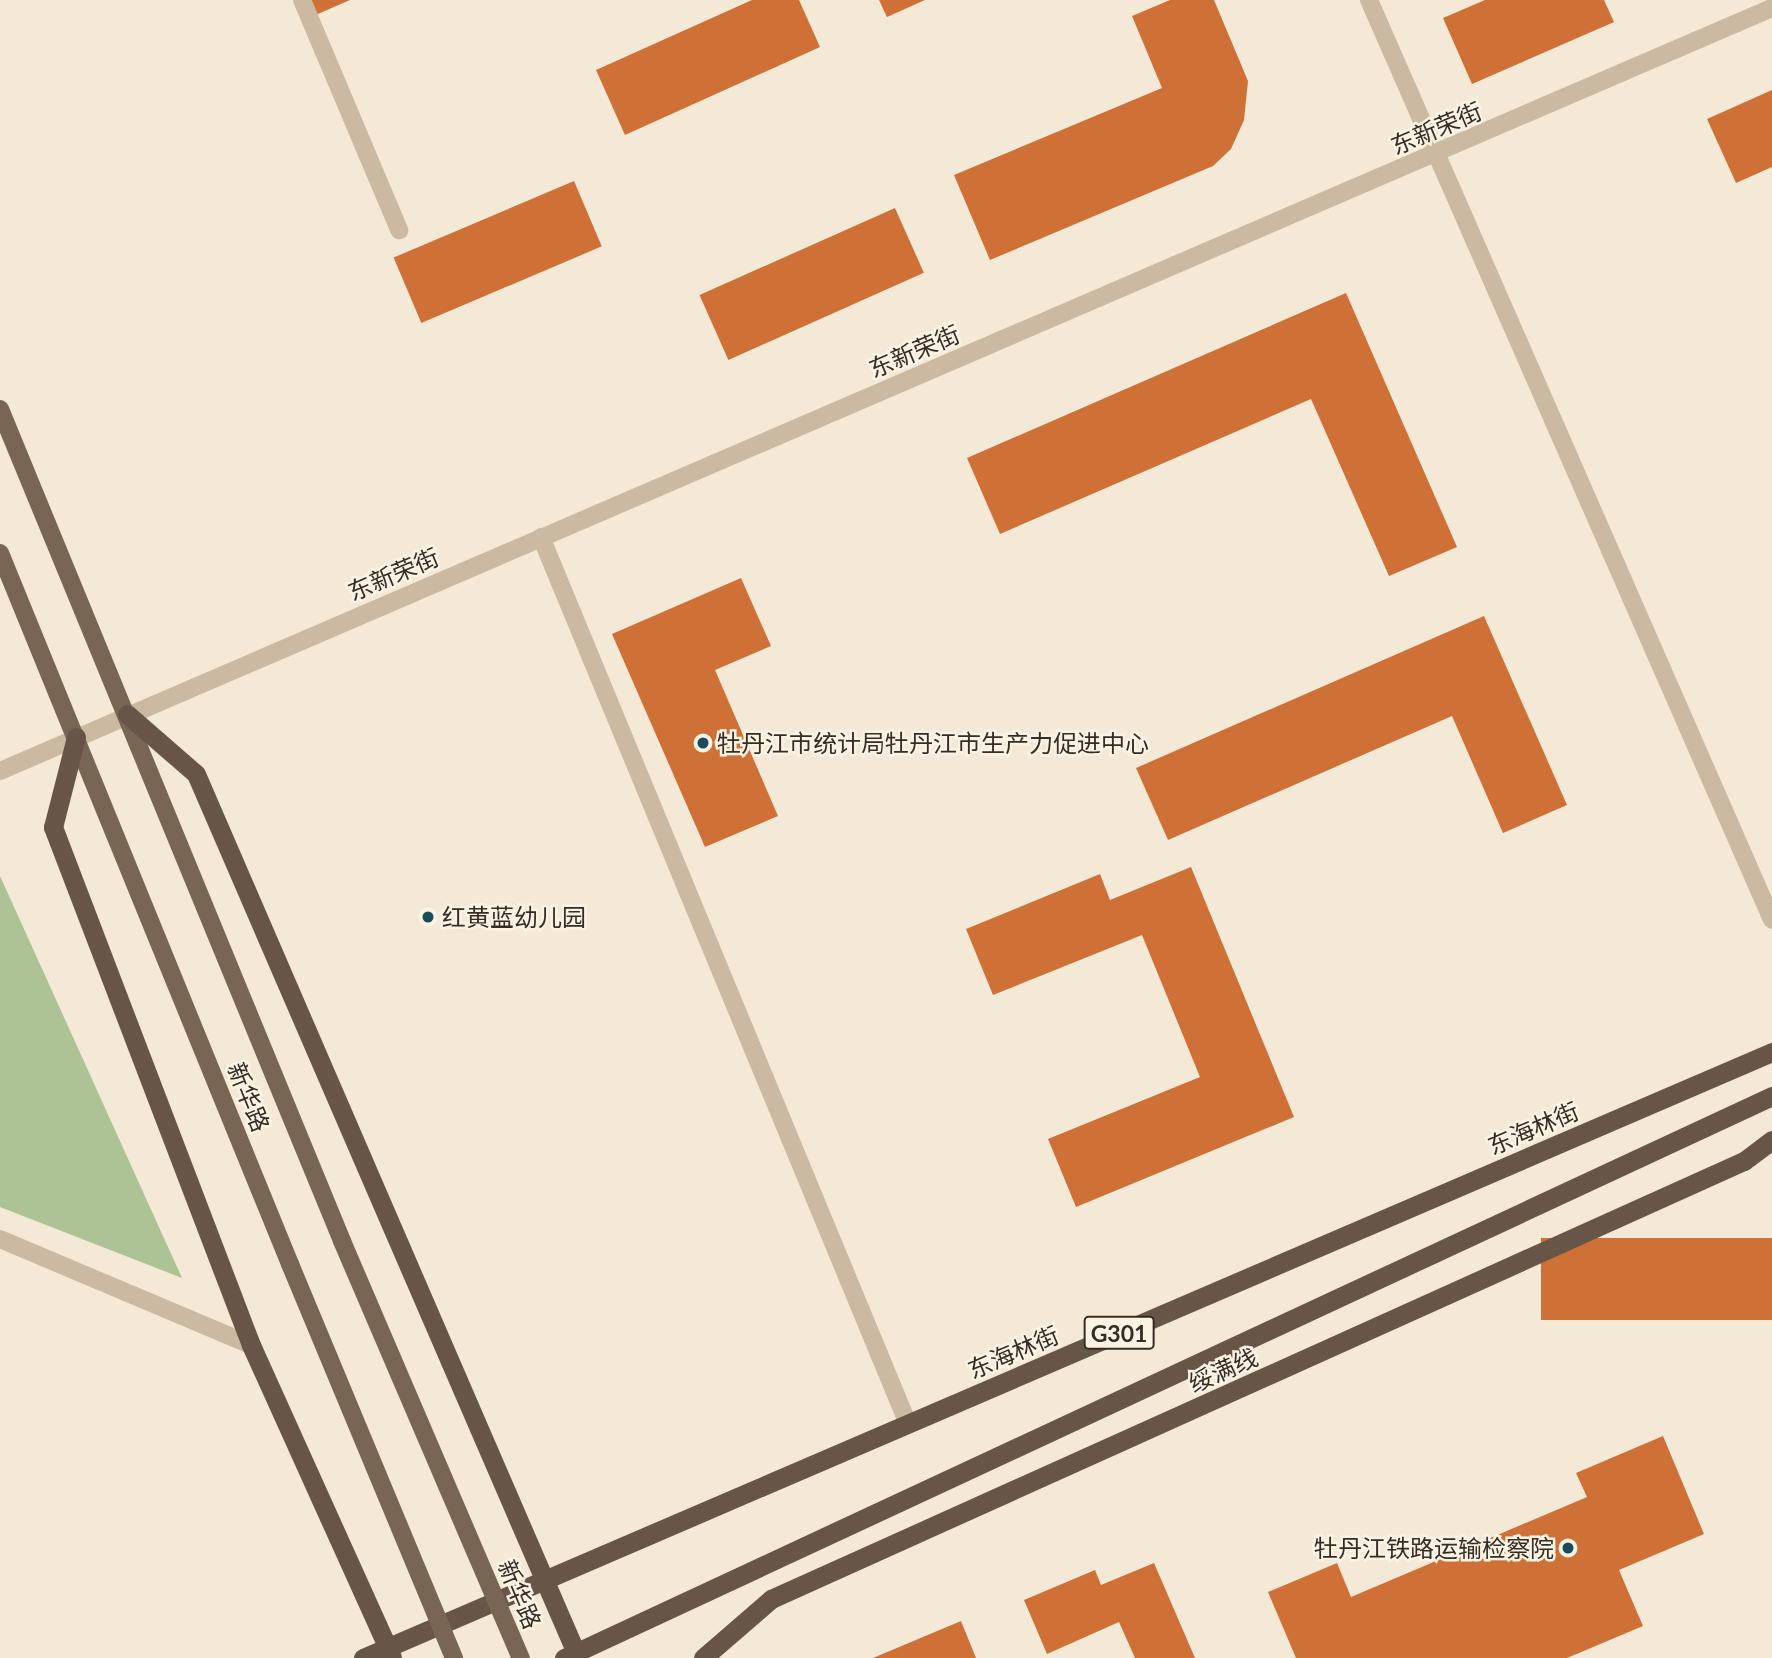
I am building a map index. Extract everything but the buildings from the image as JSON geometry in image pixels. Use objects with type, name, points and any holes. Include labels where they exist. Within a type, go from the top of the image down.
[{"type":"highway","points":[[127,714],[196,774],[542,1583],[570,1655]]},
{"type":"highway","points":[[76,737],[53,827],[251,1345],[390,1653]]},
{"type":"highway","name":"东海林街","points":[[390,1653],[466,1615],[1772,1052]]},
{"type":"highway","name":"G301","points":[[570,1655],[1772,1096]]},
{"type":"highway","name":"绥满线","points":[[703,1658],[771,1598],[1744,1161],[1772,1140]]},
{"type":"highway","name":"G301","points":[[363,1658],[390,1653]]},
{"type":"main road","name":"新华路","points":[[0,410],[342,1241],[521,1658]]},
{"type":"main road","name":"新华路","points":[[0,553],[454,1658]]},
{"type":"street","points":[[302,0],[399,230]]},
{"type":"street","points":[[1369,0],[1772,920]]},
{"type":"street","name":"东新荣街","points":[[0,771],[127,714],[1435,155],[1772,8]]},
{"type":"street","points":[[541,537],[908,1424]]},
{"type":"street","points":[[0,1239],[251,1345]]},
{"type":"green space","points":[[0,876],[182,1278],[0,1207]]},
{"type":"place","name":"牡丹江市统计局牡丹江市生产力促进中心","points":[[703,743]]},
{"type":"place","name":"红黄蓝幼儿园","points":[[428,917]]},
{"type":"place","name":"牡丹江铁路运输检察院","points":[[1568,1548]]}]
